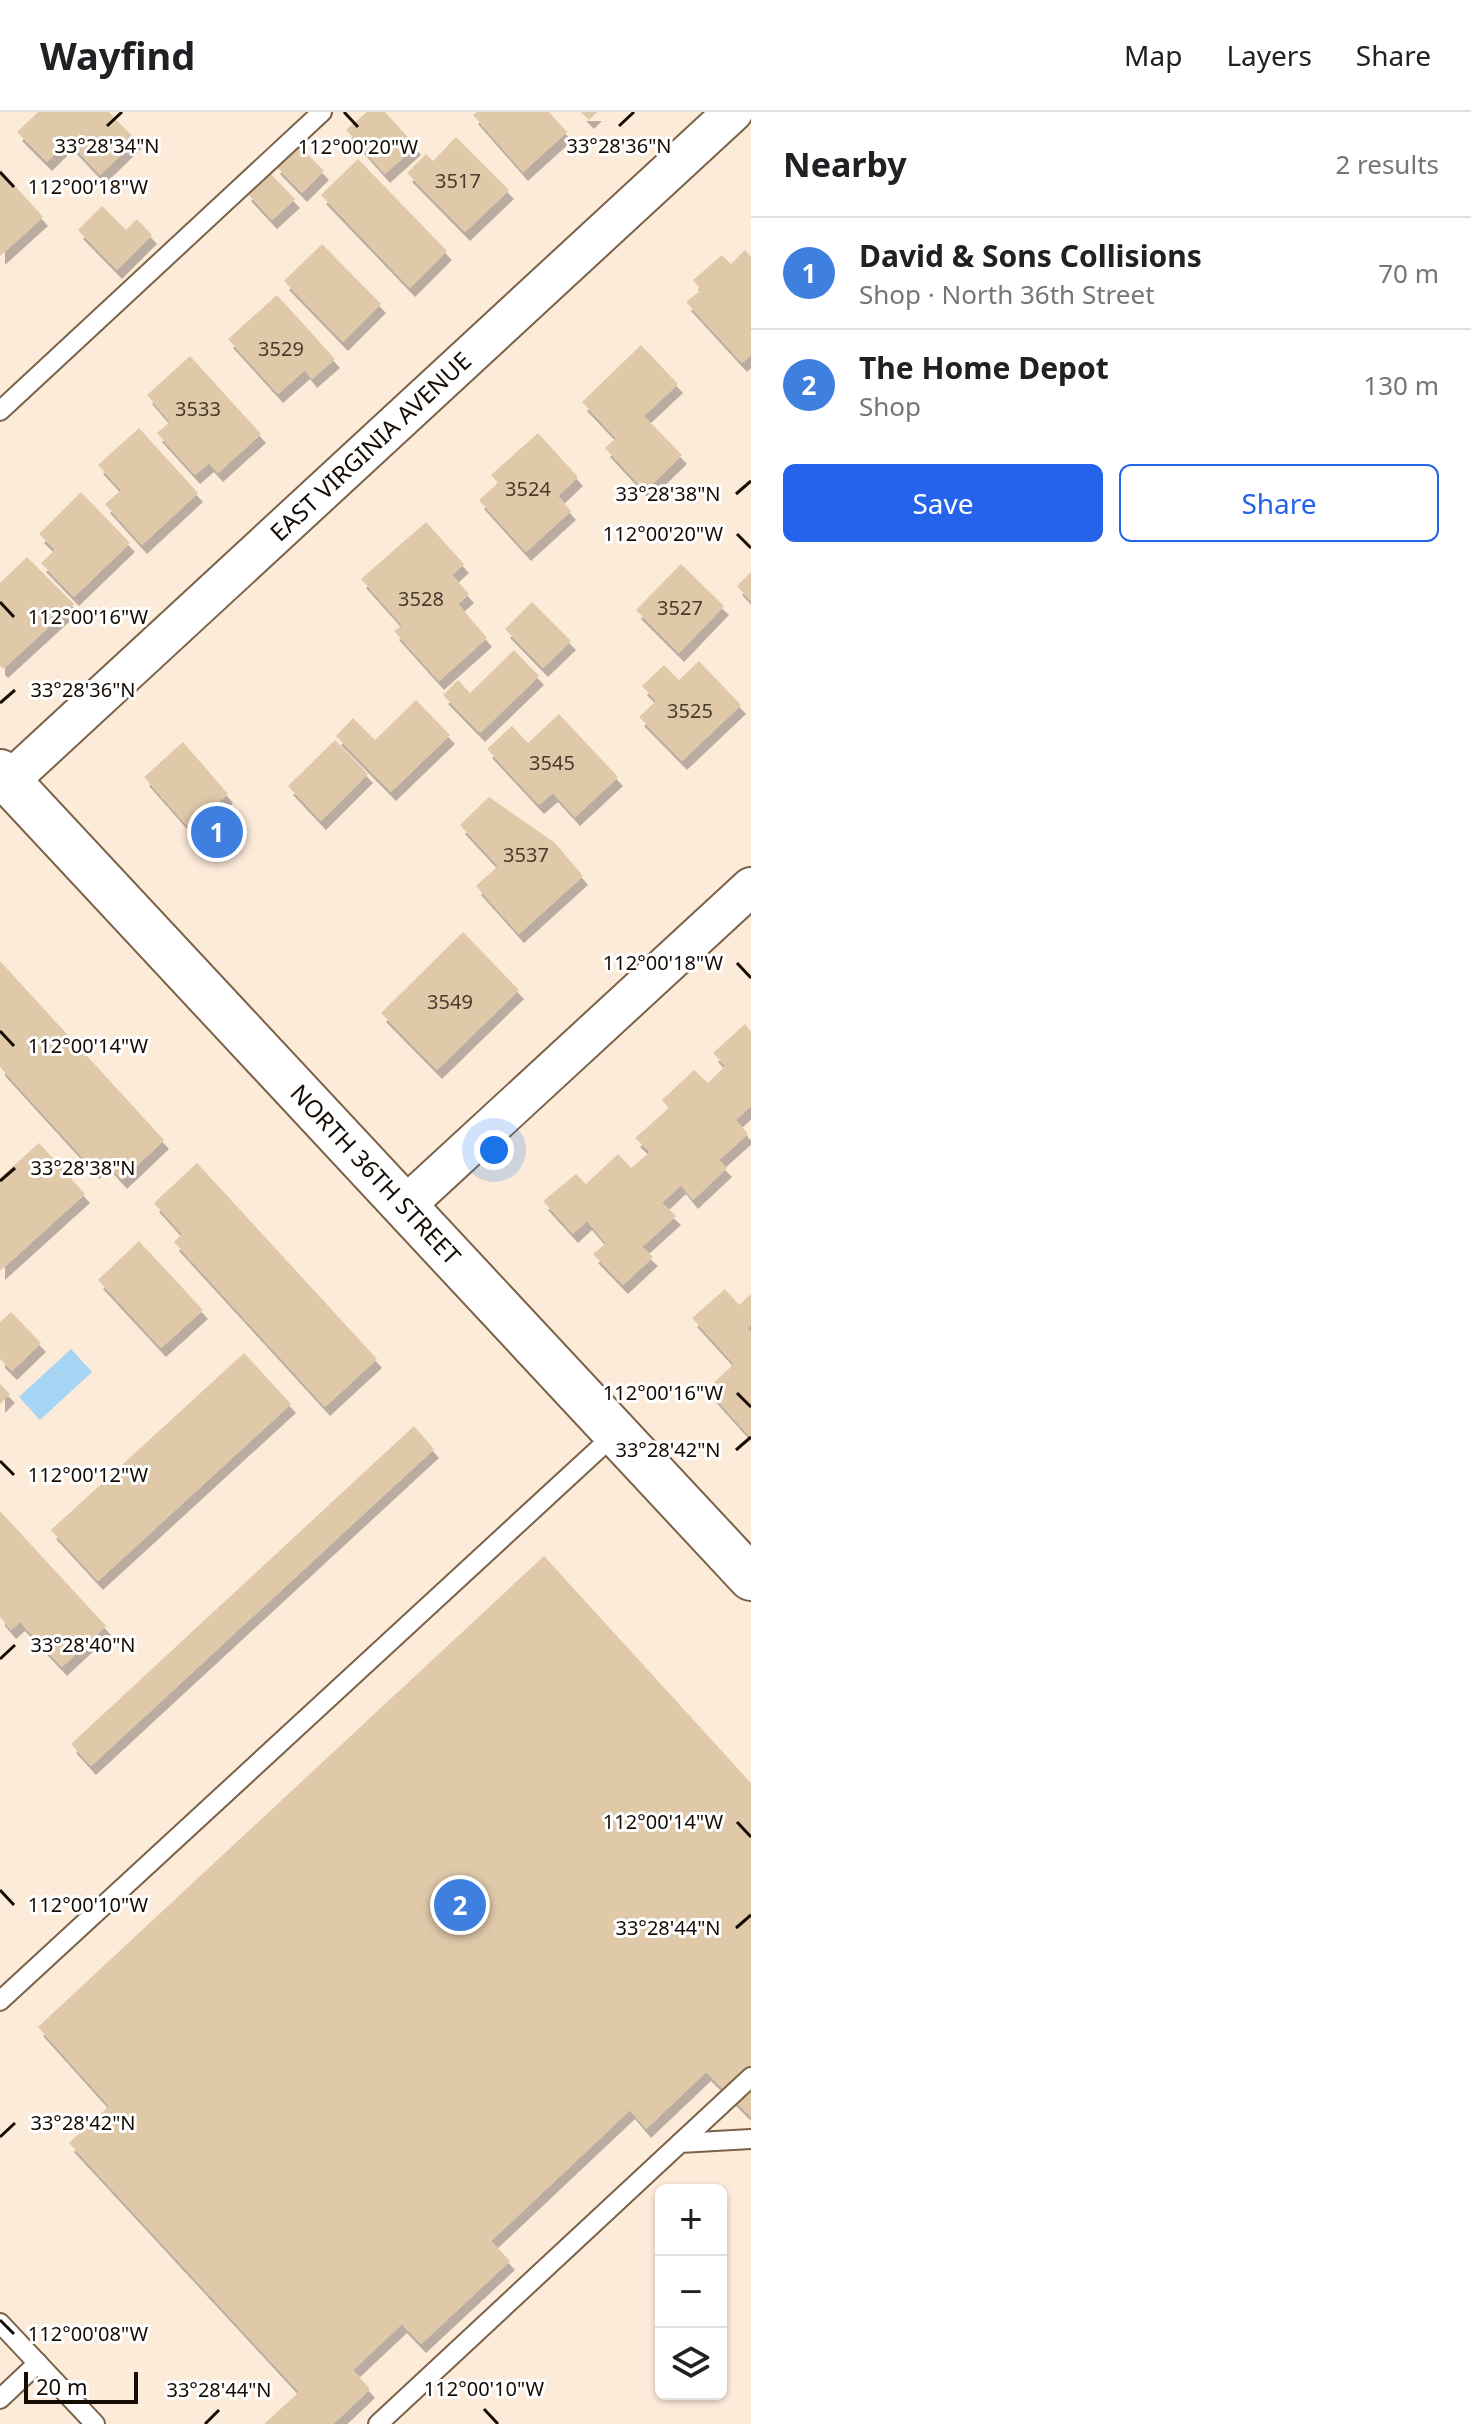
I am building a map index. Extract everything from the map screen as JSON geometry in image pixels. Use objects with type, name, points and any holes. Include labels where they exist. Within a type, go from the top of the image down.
[{"type":"main road","name":"NORTH 36TH STREET","points":[[4,776],[751,1578]]},
{"type":"street","name":"EAST VIRGINIA AVENUE","points":[[4,776],[733,112]]},
{"type":"street","points":[[405,1206],[751,887]]},
{"type":"lane","points":[[0,411],[322,112]]},
{"type":"lane","points":[[0,2001],[616,1433]]},
{"type":"lane","points":[[378,2424],[751,2077]]},
{"type":"lane","points":[[680,2143],[751,2139]]},
{"type":"lane","points":[[0,2323],[95,2424]]},
{"type":"lane","points":[[0,2399],[38,2363]]},
{"type":"water","points":[[71,1349],[92,1372],[40,1420],[19,1397]]},
{"type":"building","points":[[38,112],[109,112],[136,140],[100,175],[68,141],[47,162],[17,132]]},
{"type":"building","points":[[367,112],[385,112],[416,146],[385,174],[346,130]]},
{"type":"building","points":[[477,112],[549,112],[567,132],[523,172],[473,115]]},
{"type":"building","points":[[581,112],[597,112],[589,120]]},
{"type":"building","points":[[456,137],[509,190],[465,232],[407,173],[426,154],[433,161]]},
{"type":"building","points":[[298,144],[324,171],[302,193],[275,165]]},
{"type":"building","points":[[358,159],[447,251],[410,288],[321,195]]},
{"type":"building","points":[[0,169],[43,217],[0,256]]},
{"type":"building","points":[[268,171],[295,199],[272,220],[246,192]]},
{"type":"building","points":[[102,206],[126,230],[137,219],[152,235],[117,270],[78,230]]},
{"type":"building","points":[[322,244],[381,304],[343,342],[284,281]]},
{"type":"building","points":[[745,250],[751,257],[751,355],[742,363],[686,302],[701,290],[693,280],[722,255],[731,264]]},
{"type":"building","points":[[277,295],[335,359],[312,379],[305,370],[278,394],[228,339]]},
{"type":"building","points":[[641,345],[678,384],[644,416],[682,455],[645,491],[605,448],[616,438],[582,402]]},
{"type":"building","points":[[190,356],[261,434],[218,473],[209,463],[195,475],[157,433],[170,422],[147,395]]},
{"type":"building","points":[[139,428],[198,493],[142,545],[105,504],[121,490],[98,465]]},
{"type":"building","points":[[538,433],[578,477],[558,496],[571,511],[526,552],[479,500],[498,483],[491,475]]},
{"type":"building","points":[[81,492],[130,543],[74,597],[41,563],[55,550],[39,534]]},
{"type":"building","points":[[426,522],[464,564],[452,575],[469,594],[458,604],[487,638],[439,681],[394,631],[402,625],[361,579]]},
{"type":"building","points":[[27,557],[74,604],[3,669],[0,666],[0,583]]},
{"type":"building","points":[[681,564],[724,606],[679,653],[636,610]]},
{"type":"building","points":[[751,572],[751,601],[737,586]]},
{"type":"building","points":[[532,602],[571,641],[543,668],[505,629]]},
{"type":"building","points":[[514,650],[539,676],[480,733],[443,695],[458,680],[470,693]]},
{"type":"building","points":[[699,661],[741,705],[682,761],[639,717],[656,701],[642,686],[664,665],[679,680]]},
{"type":"building","points":[[416,700],[450,735],[391,792],[336,736],[353,718],[375,740]]},
{"type":"building","points":[[559,714],[618,777],[575,817],[553,793],[539,805],[487,749],[512,726],[528,743]]},
{"type":"building","points":[[335,740],[368,774],[321,821],[288,786]]},
{"type":"building","points":[[183,742],[228,794],[189,828],[144,777]]},
{"type":"building","points":[[489,797],[555,843],[583,876],[519,934],[476,886],[498,866],[460,825]]},
{"type":"building","points":[[463,932],[519,990],[437,1070],[381,1013]]},
{"type":"building","points":[[0,961],[164,1140],[122,1180],[105,1161],[94,1170],[0,1067]]},
{"type":"building","points":[[745,1024],[751,1031],[751,1106],[736,1120],[748,1134],[719,1160],[727,1168],[693,1200],[681,1185],[662,1203],[676,1216],[642,1247],[653,1257],[623,1285],[593,1254],[606,1243],[587,1221],[573,1234],[543,1201],[576,1174],[586,1184],[618,1154],[631,1168],[650,1152],[635,1138],[669,1108],[662,1100],[694,1070],[708,1083],[725,1066],[713,1053]]},
{"type":"building","points":[[39,1143],[85,1194],[0,1271],[0,1178]]},
{"type":"building","points":[[197,1163],[377,1359],[325,1407],[174,1242],[182,1234],[154,1203]]},
{"type":"building","points":[[139,1241],[203,1310],[161,1348],[98,1280]]},
{"type":"building","points":[[725,1289],[739,1305],[751,1294],[751,1325],[747,1328],[751,1332],[751,1438],[707,1389],[734,1364],[692,1318]]},
{"type":"building","points":[[11,1312],[41,1343],[12,1371],[0,1359],[0,1322]]},
{"type":"building","points":[[244,1353],[291,1404],[98,1581],[51,1530]]},
{"type":"building","points":[[0,1384],[10,1394],[0,1404]]},
{"type":"building","points":[[414,1426],[434,1449],[91,1766],[71,1744]]},
{"type":"building","points":[[0,1511],[106,1626],[62,1667],[20,1622],[11,1630],[0,1617]]},
{"type":"building","points":[[544,1556],[751,1783],[751,2117],[706,2072],[646,2129],[630,2110],[491,2241],[510,2261],[421,2344],[402,2324],[353,2370],[370,2389],[333,2424],[264,2424],[299,2392],[69,2143],[109,2106],[38,2027]]},
{"type":"place","name":"David & Sons Collisions","points":[[217,832]]},
{"type":"place","name":"The Home Depot","points":[[460,1905]]}]
